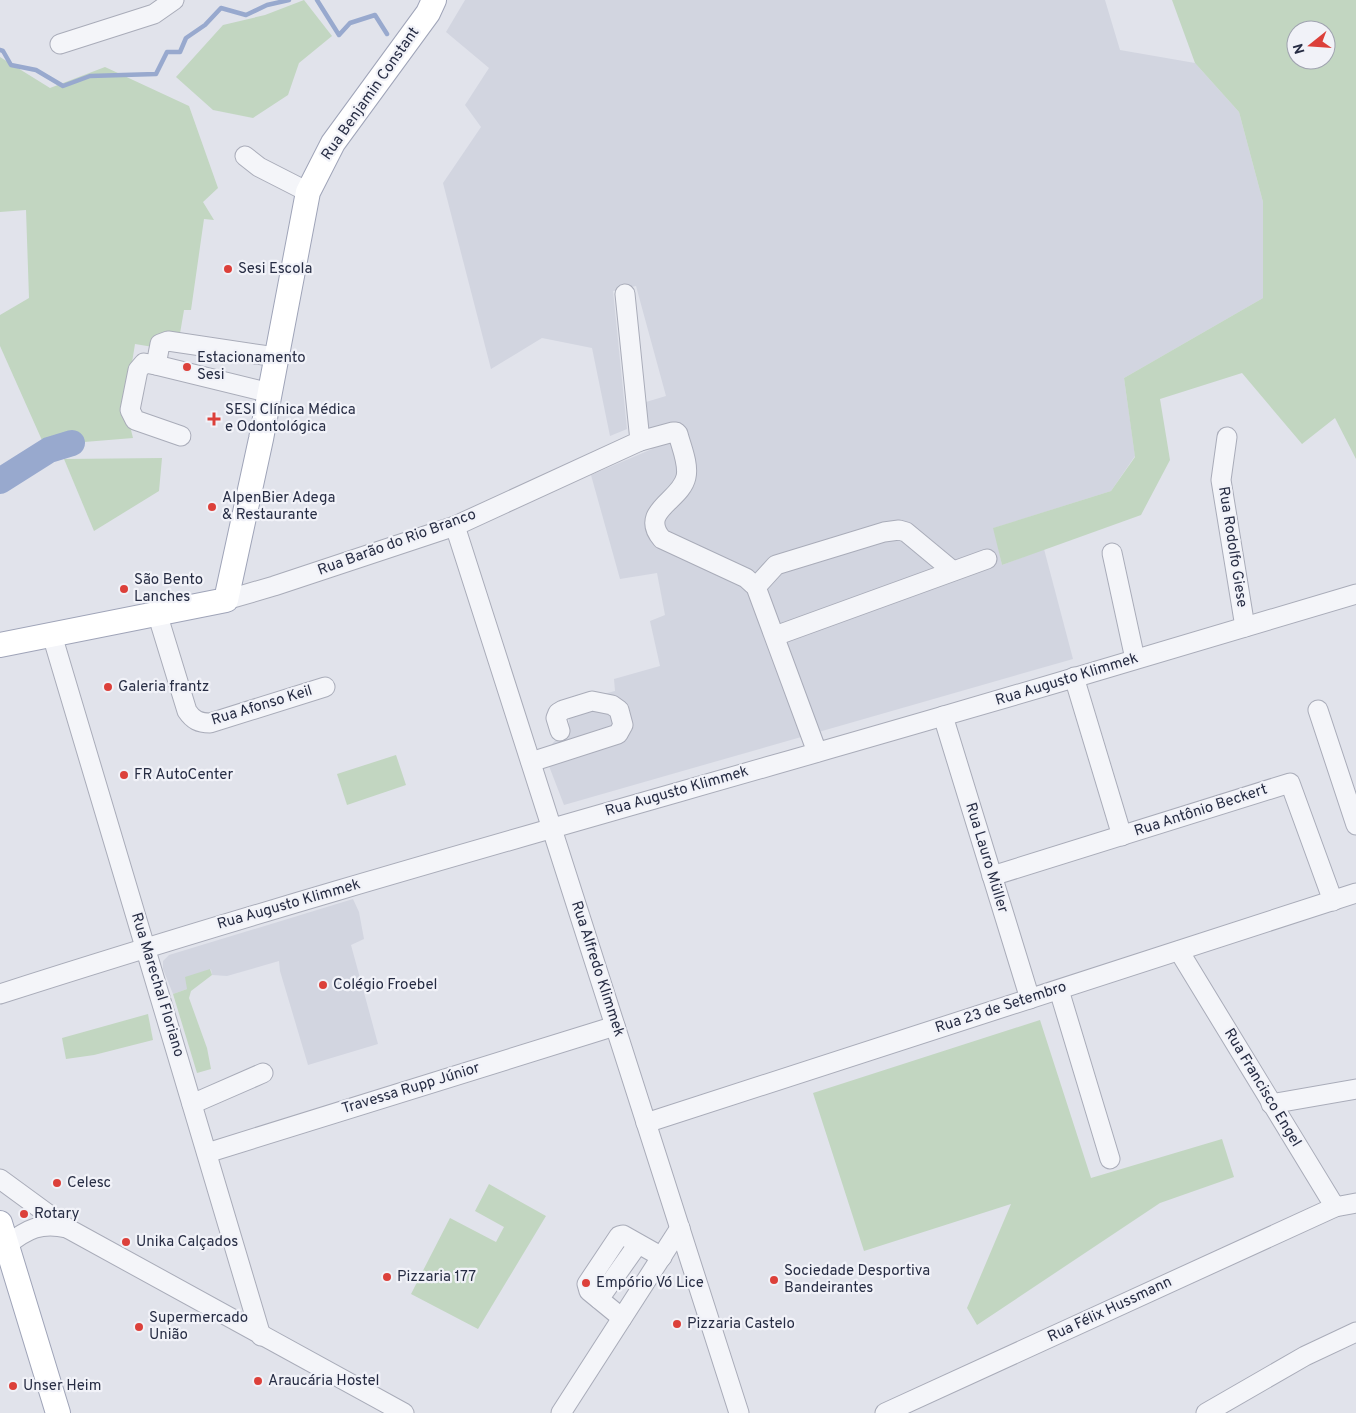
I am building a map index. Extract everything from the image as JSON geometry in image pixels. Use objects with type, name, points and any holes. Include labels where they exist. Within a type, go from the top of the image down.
[{"type":"main road","name":"Rua Benjamin Constant","points":[[226,600],[261,439],[308,192],[333,143],[428,13],[434,0]]},
{"type":"main road","name":"Rua Barão do Rio Branco","points":[[0,645],[226,600]]},
{"type":"main road","points":[[0,1223],[58,1413]]},
{"type":"street","points":[[60,44],[154,14],[174,0]]},
{"type":"street","points":[[245,156],[259,167],[308,192]]},
{"type":"street","points":[[625,294],[640,441]]},
{"type":"street","points":[[156,365],[160,344],[168,341],[276,357]]},
{"type":"street","points":[[181,436],[134,420],[131,416],[130,410],[138,370],[144,363],[270,393]]},
{"type":"street","name":"Rua Barão do Rio Branco","points":[[226,600],[455,526],[640,441],[676,432],[686,467],[686,476],[682,486],[657,513],[654,524],[656,532],[662,539],[746,578],[756,587]]},
{"type":"street","name":"Rua Rodolfo Giese","points":[[1227,437],[1221,480],[1245,627]]},
{"type":"street","name":"Rua Alfredo Klimmek","points":[[455,526],[739,1413]]},
{"type":"street","points":[[817,752],[756,587],[776,566],[884,532],[899,530],[906,532],[953,571]]},
{"type":"street","points":[[1112,553],[1135,659]]},
{"type":"street","points":[[775,636],[987,559]]},
{"type":"street","name":"Rua Augusto Klimmek","points":[[0,994],[145,947],[943,716],[1356,594]]},
{"type":"street","name":"Rua Afonso Keil","points":[[157,613],[187,711],[196,721],[210,723],[324,687]]},
{"type":"street","name":"Rua Marechal Floriano","points":[[52,635],[261,1336]]},
{"type":"street","points":[[1074,677],[1122,836]]},
{"type":"street","points":[[530,762],[618,734],[624,725],[619,710],[612,705],[592,701],[558,713],[556,718],[560,731]]},
{"type":"street","points":[[1318,710],[1356,825]]},
{"type":"street","name":"Rua Lauro Müller","points":[[943,716],[1030,999]]},
{"type":"street","name":"Rua Antônio Beckert","points":[[992,876],[1290,783],[1333,901]]},
{"type":"street","name":"Rua 23 de Setembro","points":[[646,1123],[1356,893]]},
{"type":"street","name":"Rua Francisco Engel","points":[[1179,951],[1335,1207]]},
{"type":"street","points":[[1059,990],[1110,1159]]},
{"type":"street","name":"Travessa Rupp Júnior","points":[[206,1153],[615,1026]]},
{"type":"street","points":[[192,1104],[263,1073]]},
{"type":"street","points":[[1271,1104],[1356,1089]]},
{"type":"street","points":[[0,1179],[67,1228],[404,1413]]},
{"type":"street","points":[[1335,1207],[1356,1202]]},
{"type":"street","name":"Rua Félix Hussmann","points":[[885,1413],[1335,1207]]},
{"type":"street","points":[[7,1245],[30,1229],[55,1225],[67,1228]]},
{"type":"street","points":[[561,1413],[680,1228]]},
{"type":"street","points":[[622,1318],[599,1299],[638,1244],[662,1257]]},
{"type":"street","points":[[1206,1413],[1305,1356],[1356,1332]]},
{"type":"shaded area","points":[[465,0],[1105,0],[1120,50],[1195,63],[1239,112],[1263,202],[1263,298],[1124,378],[1135,456],[1111,491],[994,528],[1002,565],[1044,549],[1073,659],[564,805],[544,753],[569,725],[569,703],[615,691],[614,679],[660,666],[650,621],[665,615],[657,573],[620,579],[591,475],[652,449],[636,405],[666,396],[636,286],[613,291],[627,429],[610,436],[592,348],[542,338],[491,369],[443,183],[481,127],[465,105],[489,68],[446,32]]},
{"type":"shaded area","name":"Colégio Froebel","points":[[353,899],[359,912],[364,939],[351,945],[378,1044],[308,1065],[280,971],[279,961],[227,976],[212,975],[211,969],[187,989],[173,994],[163,969],[163,961],[169,955]]},
{"type":"green space","points":[[304,0],[332,36],[299,63],[288,95],[253,118],[213,110],[176,77],[223,25],[265,15]]},
{"type":"green space","points":[[1172,0],[1356,0],[1356,459],[1335,418],[1302,444],[1242,373],[1160,399],[1170,460],[1141,515],[1002,565],[993,528],[1111,491],[1135,457],[1124,378],[1263,298],[1263,202],[1239,112],[1195,63]]},
{"type":"green space","points":[[0,57],[50,88],[105,67],[189,106],[218,188],[203,202],[214,220],[204,219],[191,310],[184,310],[177,351],[135,344],[125,406],[133,438],[45,447],[0,346],[0,315],[29,298],[26,210],[0,212]]},
{"type":"green space","points":[[162,458],[159,491],[94,531],[64,459]]},
{"type":"green space","points":[[396,755],[406,785],[347,805],[337,774]]},
{"type":"green space","points":[[210,969],[212,975],[191,991],[189,998],[207,1048],[211,1069],[197,1073],[173,994],[187,989],[185,977]]},
{"type":"green space","points":[[148,1014],[153,1040],[94,1055],[66,1059],[62,1038]]},
{"type":"green space","points":[[1040,1020],[1091,1178],[1222,1139],[1234,1177],[1160,1203],[977,1325],[967,1308],[1011,1204],[864,1251],[813,1093]]},
{"type":"green space","points":[[489,1184],[546,1216],[478,1329],[411,1294],[450,1218],[496,1242],[504,1227],[475,1211]]},
{"type":"waterway","points":[[0,50],[3,51],[11,65],[36,70],[63,86],[90,76],[156,74],[167,52],[180,52],[186,38],[205,25],[221,8],[246,15],[267,5],[289,0]]},
{"type":"waterway","points":[[317,0],[339,35],[350,23],[375,15],[387,34]]},
{"type":"waterway","points":[[0,481],[49,450],[72,443]]},
{"type":"place","name":"Sesi Escola","points":[[228,269]]},
{"type":"place","name":"Estacionamento Sesi","points":[[187,367]]},
{"type":"place","name":"SESI Clínica Médica e Odontológica","points":[[214,419]]},
{"type":"place","name":"AlpenBier Adega & Restaurante","points":[[212,507]]},
{"type":"place","name":"São Bento Lanches","points":[[124,589]]},
{"type":"place","name":"Galeria frantz","points":[[108,687]]},
{"type":"place","name":"FR AutoCenter","points":[[124,775]]},
{"type":"place","name":"Colégio Froebel","points":[[323,985]]},
{"type":"place","name":"Celesc","points":[[57,1183]]},
{"type":"place","name":"Rotary","points":[[24,1214]]},
{"type":"place","name":"Unika Calçados","points":[[126,1242]]},
{"type":"place","name":"Pizzaria 177","points":[[387,1277]]},
{"type":"place","name":"Sociedade Desportiva Bandeirantes","points":[[774,1280]]},
{"type":"place","name":"Empório Vó Lice","points":[[586,1283]]},
{"type":"place","name":"Pizzaria Castelo","points":[[677,1324]]},
{"type":"place","name":"Supermercado União","points":[[139,1327]]},
{"type":"place","name":"Araucária Hostel","points":[[258,1381]]},
{"type":"place","name":"Unser Heim","points":[[13,1386]]}]
